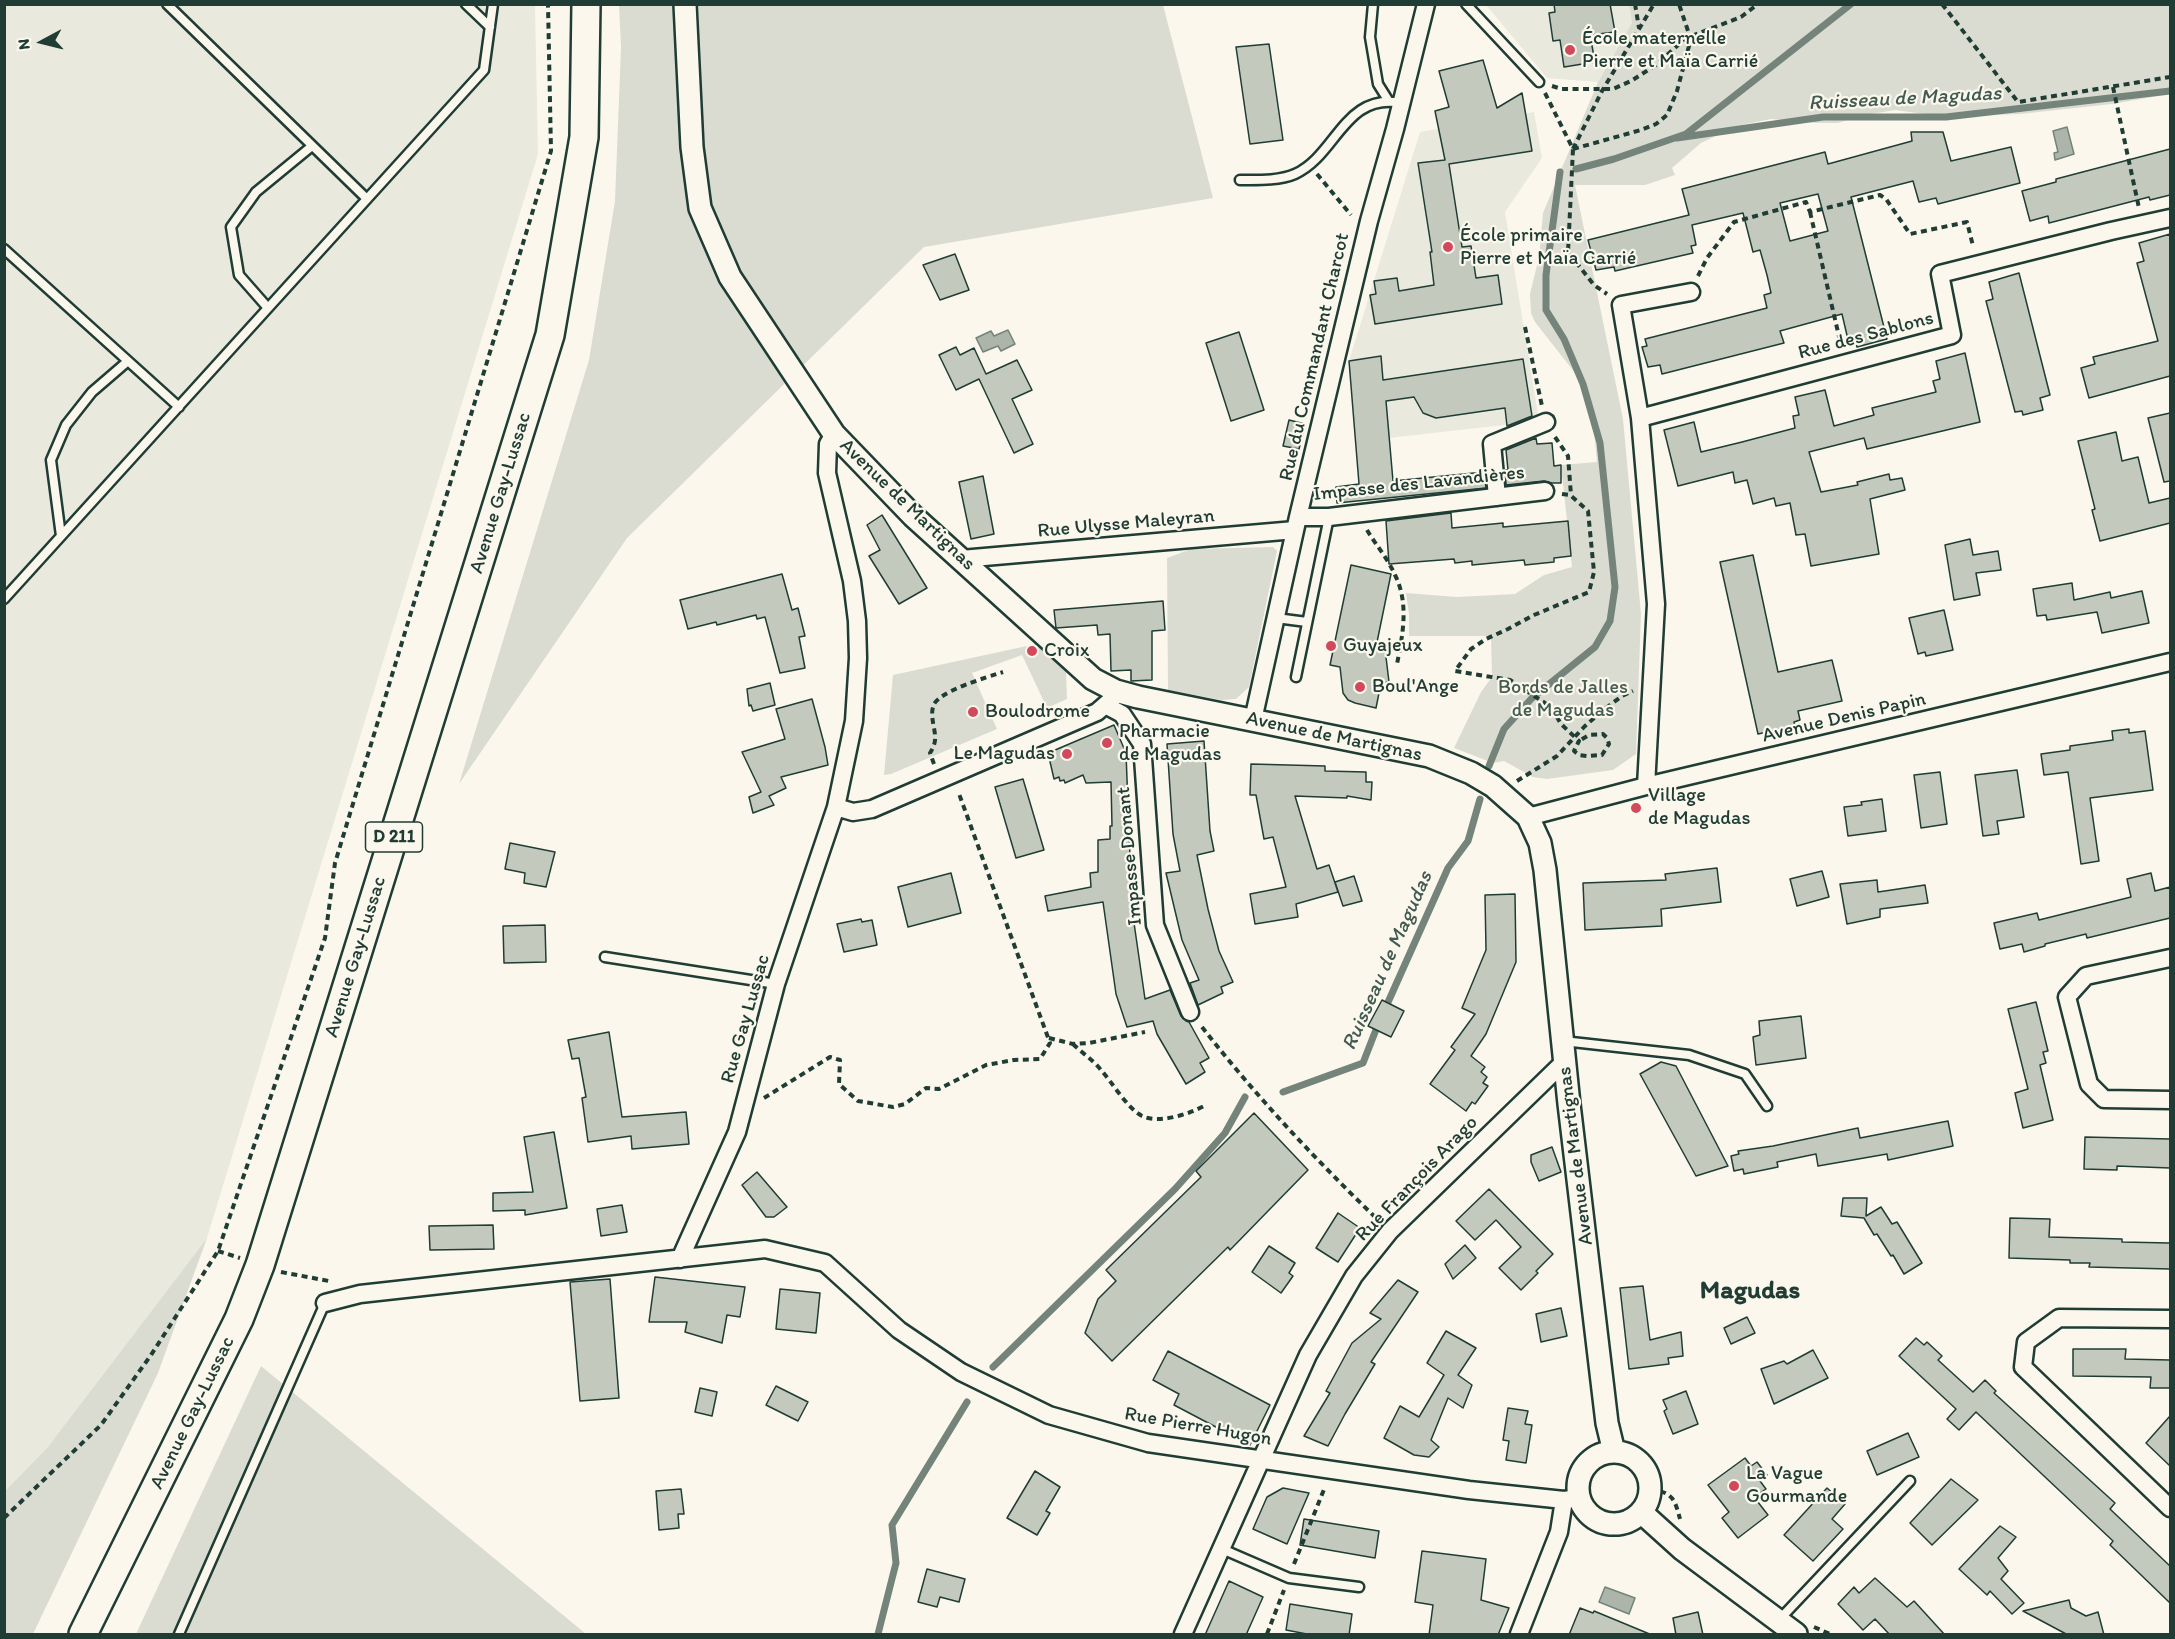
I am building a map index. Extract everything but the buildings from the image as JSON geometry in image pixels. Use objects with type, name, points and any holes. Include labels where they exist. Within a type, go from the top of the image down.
[{"type":"main road","name":"Avenue Gay-Lussac","points":[[83,1635],[239,1319],[260,1264],[550,335],[584,138],[586,4]]},
{"type":"street","name":"Avenue de Martignas","points":[[685,4],[692,147],[700,208],[730,277],[834,434],[913,516],[1093,679],[1111,698],[1138,697],[1429,756],[1471,773],[1501,791],[1528,816],[1540,843],[1545,870],[1607,1423],[1614,1452]]},
{"type":"street","name":"Rue du Commandant Charcot","points":[[1253,720],[1395,102],[1426,4]]},
{"type":"street","name":"Rue des Sablons","points":[[1640,418],[1952,335],[1940,274],[2170,218]]},
{"type":"street","points":[[1646,786],[1656,604],[1640,418],[1621,304],[1691,292]]},
{"type":"street","points":[[1497,497],[1492,444],[1546,422]]},
{"type":"street","name":"Rue Gay Lussac","points":[[680,1259],[737,1132],[776,984],[836,807],[854,721],[858,658],[857,621],[852,581],[827,473],[828,444],[834,434]]},
{"type":"street","name":"Impasse des Lavandières","points":[[1297,524],[1357,513],[1545,491]]},
{"type":"street","name":"Rue Ulysse Maleyran","points":[[961,559],[1297,524]]},
{"type":"street","name":"Avenue Denis Papin","points":[[1528,816],[2170,662]]},
{"type":"street","points":[[836,807],[853,812],[872,808],[1097,712],[1111,698]]},
{"type":"street","name":"Impasse Donant","points":[[1111,698],[1142,744],[1155,925],[1190,1012]]},
{"type":"street","points":[[2170,958],[2086,976],[2067,997],[2089,1084],[2104,1099],[2170,1100]]},
{"type":"street","name":"Rue François Arago","points":[[1183,1635],[1308,1355],[1354,1276],[1390,1231],[1564,1051]]},
{"type":"street","name":"Rue Pierre Hugon","points":[[680,1259],[765,1249],[825,1263],[899,1330],[961,1372],[1048,1415],[1148,1443],[1469,1490],[1572,1499]]},
{"type":"street","points":[[325,1303],[360,1294],[680,1259]]},
{"type":"street","points":[[2170,1319],[2059,1318],[2026,1342],[2023,1367],[2170,1508]]},
{"type":"street","points":[[1520,1635],[1559,1532],[1572,1499],[1578,1487],[1580,1476],[1586,1466],[1603,1454],[1614,1452],[1626,1454],[1644,1468],[1649,1479],[1650,1491],[1641,1512],[1622,1523],[1600,1522],[1572,1499]]},
{"type":"street","points":[[1641,1512],[1682,1549],[1797,1635]]},
{"type":"lane","points":[[167,4],[367,199]]},
{"type":"lane","points":[[466,4],[490,27]]},
{"type":"lane","points":[[4,599],[484,70],[493,4]]},
{"type":"lane","points":[[1372,4],[1370,37],[1378,84],[1395,102]]},
{"type":"lane","points":[[1466,4],[1539,82]]},
{"type":"lane","points":[[1240,180],[1269,179],[1295,174],[1309,164],[1347,120],[1371,104],[1395,102]]},
{"type":"lane","points":[[268,308],[239,275],[231,227],[256,192],[312,146]]},
{"type":"lane","points":[[4,249],[178,407]]},
{"type":"lane","points":[[62,536],[51,460],[66,425],[92,392],[128,361]]},
{"type":"lane","points":[[1296,676],[1329,517]]},
{"type":"lane","points":[[1276,618],[1307,622]]},
{"type":"lane","points":[[605,957],[776,984]]},
{"type":"lane","points":[[1564,1051],[1689,1055],[1745,1074],[1767,1106]]},
{"type":"lane","points":[[179,1635],[325,1303]]},
{"type":"lane","points":[[1777,1622],[1910,1481]]},
{"type":"lane","points":[[1222,1549],[1289,1578],[1359,1587]]},
{"type":"path","points":[[4,1518],[101,1425],[152,1355],[218,1251],[325,938],[335,863],[551,151],[548,4]]},
{"type":"path","points":[[1635,4],[1639,29]]},
{"type":"path","points":[[1621,304],[1594,285],[1568,252],[1572,149],[1602,91],[1654,4]]},
{"type":"path","points":[[1572,149],[1641,130],[1656,124],[1667,115],[1677,91],[1690,37],[1679,4]]},
{"type":"path","points":[[1539,82],[1562,89],[1602,91],[1613,89],[1656,65],[1690,37],[1742,17],[1758,4]]},
{"type":"path","points":[[1942,4],[2018,102],[2170,77]]},
{"type":"path","points":[[1539,82],[1572,149]]},
{"type":"path","points":[[2113,87],[2143,224]]},
{"type":"path","points":[[1309,164],[1353,218],[1369,221]]},
{"type":"path","points":[[1810,212],[1881,195],[1910,234],[1967,222],[1978,264]]},
{"type":"path","points":[[1691,292],[1707,258],[1734,222],[1806,202],[1845,363]]},
{"type":"path","points":[[1545,491],[1570,495],[1588,511],[1594,572],[1589,592],[1534,615],[1486,639],[1472,649],[1455,671],[1510,680],[1551,707],[1561,724],[1579,741]]},
{"type":"path","points":[[1357,513],[1395,573],[1400,586],[1404,627],[1397,664]]},
{"type":"path","points":[[743,1106],[770,1096],[830,1057],[840,1060],[839,1084],[858,1101],[893,1107],[905,1104],[926,1088],[939,1089],[986,1065],[1014,1060],[1040,1059],[1050,1043],[946,776],[930,753],[935,740],[933,705],[937,699],[976,681],[1003,672]]},
{"type":"path","points":[[1501,791],[1557,756],[1602,711],[1622,696],[1638,689],[1652,688]]},
{"type":"path","points":[[1603,734],[1609,744],[1602,755],[1587,756],[1579,755],[1574,751],[1579,741],[1589,735],[1603,734]]},
{"type":"path","points":[[1190,1012],[1236,1070],[1319,1163],[1390,1231]]},
{"type":"path","points":[[1048,1037],[1073,1044],[1145,1032]]},
{"type":"path","points":[[1073,1044],[1100,1069],[1122,1096],[1143,1116],[1164,1119],[1193,1112],[1206,1105]]},
{"type":"path","points":[[218,1251],[283,1273],[335,1282],[360,1294]]},
{"type":"path","points":[[1267,1635],[1332,1470]]},
{"type":"shaded area","points":[[5,5],[535,5],[538,154],[207,1238],[47,1448],[5,1491]]},
{"type":"shaded area","name":"École maternelle Pierre et Maïa Carrié","points":[[1486,5],[1629,5],[1632,23],[1598,82],[1547,78]]},
{"type":"shaded area","name":"École primaire Pierre et Maïa Carrié","points":[[1534,112],[1542,158],[1505,212],[1539,421],[1389,438],[1387,414],[1354,417],[1349,361],[1420,132]]},
{"type":"shaded area","points":[[2067,127],[2074,154],[2055,160],[2054,153],[2058,152],[2053,131]]},
{"type":"shaded area","points":[[1008,330],[1015,344],[1001,351],[998,346],[983,352],[976,338],[991,331],[994,336]]},
{"type":"shaded area","points":[[1605,1587],[1635,1598],[1629,1614],[1599,1602]]},
{"type":"green space","points":[[619,5],[1163,5],[1213,198],[924,247],[627,538],[459,784],[589,360],[615,201],[621,47]]},
{"type":"green space","name":"Bords de Jalles de Magudas","points":[[1629,5],[2170,5],[2170,94],[2112,104],[2020,114],[1946,117],[1895,110],[1859,116],[1838,123],[1771,119],[1737,126],[1701,143],[1672,168],[1675,175],[1645,185],[1575,185],[1623,419],[1641,614],[1636,754],[1613,770],[1547,779],[1533,777],[1504,761],[1493,763],[1454,748],[1481,692],[1492,677],[1491,636],[1409,636],[1406,593],[1457,597],[1515,594],[1544,575],[1572,567],[1561,465],[1597,462],[1593,420],[1586,387],[1535,322],[1531,313],[1530,294],[1539,257],[1543,213],[1598,82],[1632,23]]},
{"type":"green space","points":[[1273,547],[1277,551],[1249,687],[1236,699],[1221,700],[1168,690],[1167,558],[1191,549]]},
{"type":"green space","points":[[1036,644],[1066,672],[1067,699],[1047,708],[1022,655],[972,673],[997,729],[884,775],[893,675]]},
{"type":"green space","points":[[207,1238],[158,1373],[33,1634],[5,1634],[5,1491],[47,1448]]},
{"type":"green space","points":[[261,1366],[586,1634],[136,1634]]},
{"type":"waterway","name":"Ruisseau de Magudas","points":[[1576,169],[1614,159],[1686,134],[1851,4]]},
{"type":"waterway","name":"Ruisseau de Magudas","points":[[1677,138],[1823,117],[1946,117],[2170,91]]},
{"type":"waterway","name":"Ruisseau de Magudas","points":[[1489,766],[1504,729],[1532,698],[1595,647],[1610,621],[1615,587],[1600,443],[1583,384],[1564,339],[1546,310],[1546,275],[1560,172]]},
{"type":"waterway","name":"Ruisseau de Magudas","points":[[1385,1009],[1448,868],[1468,841],[1480,799]]},
{"type":"waterway","name":"Ruisseau de Magudas","points":[[1283,1092],[1363,1063],[1379,1022]]},
{"type":"waterway","name":"Ruisseau de Magudas","points":[[993,1367],[1175,1189],[1225,1133],[1245,1097]]},
{"type":"waterway","name":"Ruisseau de Magudas","points":[[878,1634],[896,1563],[892,1525],[967,1402]]},
{"type":"place","name":"École maternelle Pierre et Maïa Carrié","points":[[1570,50]]},
{"type":"place","name":"École primaire Pierre et Maïa Carrié","points":[[1448,247]]},
{"type":"place","name":"Guyajeux","points":[[1331,646]]},
{"type":"place","name":"Croix","points":[[1032,651]]},
{"type":"place","name":"Boul'Ange","points":[[1360,687]]},
{"type":"place","name":"Boulodrome","points":[[973,712]]},
{"type":"place","name":"Pharmacie de Magudas","points":[[1107,743]]},
{"type":"place","name":"Le Magudas","points":[[1067,754]]},
{"type":"place","name":"Village de Magudas","points":[[1636,808]]},
{"type":"place","name":"La Vague Gourmande","points":[[1734,1486]]},
{"type":"district","name":"Magudas","points":[[1750,1291]]}]
